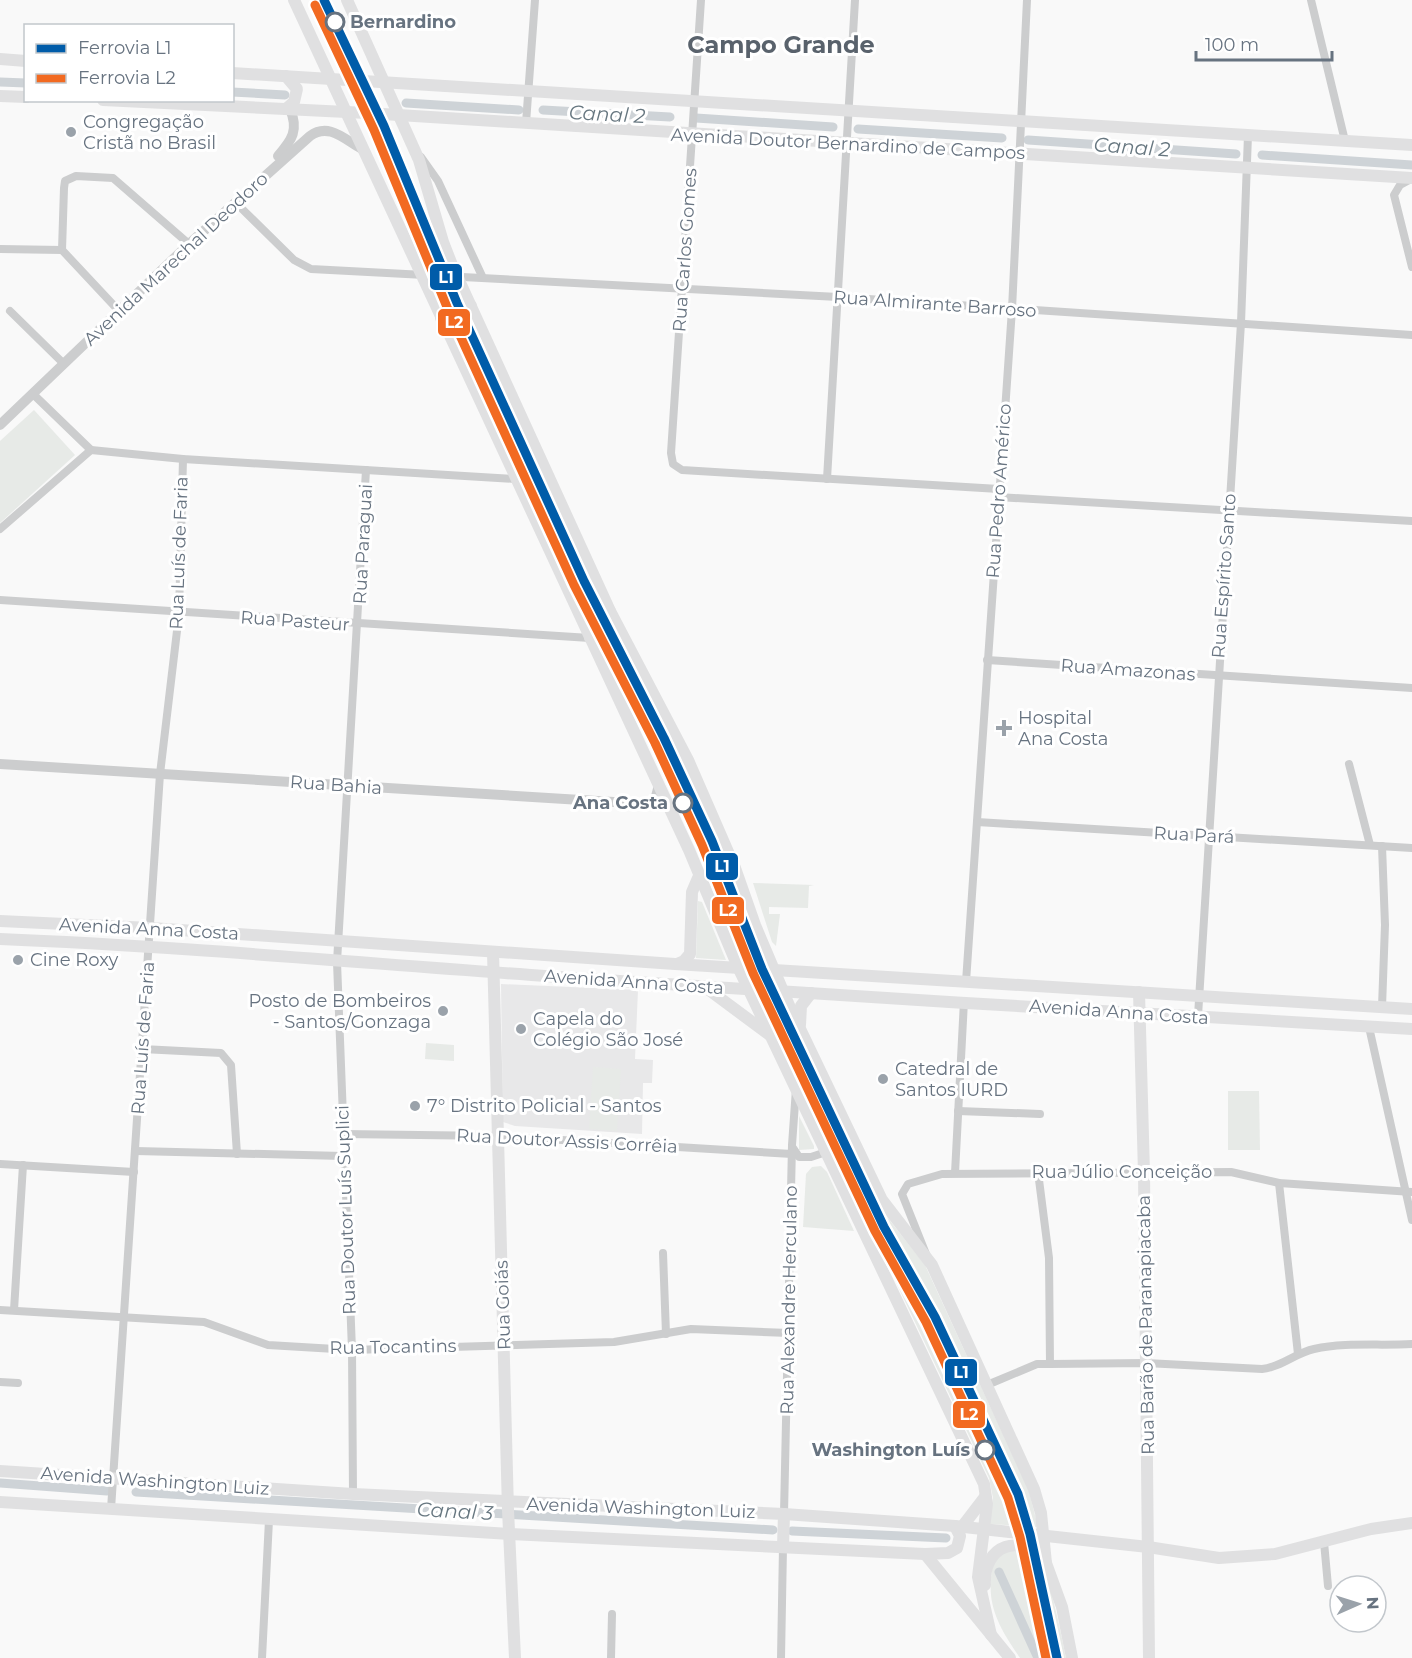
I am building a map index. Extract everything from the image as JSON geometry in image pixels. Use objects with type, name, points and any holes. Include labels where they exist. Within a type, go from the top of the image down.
[{"type":"main road","points":[[294,0],[689,850],[698,878],[748,989],[773,1037],[987,1493],[986,1533],[978,1577],[991,1635]]},
{"type":"main road","points":[[347,0],[414,145],[443,242],[457,276],[610,611],[693,771],[735,868],[783,991],[887,1208],[926,1254],[1036,1494],[1046,1563],[1062,1607],[1072,1658]]},
{"type":"main road","points":[[0,59],[24,61]]},
{"type":"main road","name":"Avenida Doutor Bernardino de Campos","points":[[234,73],[1412,145]]},
{"type":"main road","points":[[286,76],[297,89],[294,102],[288,109]]},
{"type":"main road","points":[[0,96],[24,97]]},
{"type":"main road","name":"Avenida Doutor Bernardino de Campos","points":[[144,102],[345,111],[693,135],[1412,178]]},
{"type":"main road","points":[[441,318],[445,309],[452,304],[461,303],[471,306]]},
{"type":"main road","points":[[590,638],[608,620],[610,611]]},
{"type":"main road","points":[[675,964],[684,961],[690,954],[692,892],[698,878]]},
{"type":"main road","name":"Avenida Anna Costa","points":[[0,921],[151,928],[675,964],[1412,1009]]},
{"type":"main road","name":"Avenida Anna Costa","points":[[0,939],[150,945],[704,987],[1412,1029]]},
{"type":"main road","name":"Rua Goiás","points":[[493,952],[508,1506],[515,1658]]},
{"type":"main road","points":[[921,999],[929,996],[956,997],[961,994],[966,982]]},
{"type":"main road","points":[[704,987],[773,1037]]},
{"type":"main road","name":"Rua Barão de Paranapiacaba","points":[[1139,992],[1144,1173],[1149,1658]]},
{"type":"main road","points":[[801,1029],[801,1006],[811,993]]},
{"type":"main road","points":[[826,1152],[843,1142],[849,1132]]},
{"type":"main road","name":"Avenida Washington Luiz","points":[[0,1471],[508,1506],[959,1527],[986,1533],[1148,1546],[1234,1558],[1275,1554],[1371,1529],[1412,1523]]},
{"type":"main road","points":[[959,1527],[977,1510],[987,1493]]},
{"type":"main road","name":"Avenida Washington Luiz","points":[[0,1502],[269,1520],[783,1542],[925,1554],[948,1553],[957,1548],[960,1536],[959,1527]]},
{"type":"main road","points":[[783,1542],[784,1518]]},
{"type":"main road","points":[[986,1616],[985,1572],[989,1560],[996,1551],[1012,1546],[1028,1548],[1046,1563]]},
{"type":"main road","points":[[925,1554],[1010,1658]]},
{"type":"street","points":[[526,123],[526,91],[535,0]]},
{"type":"street","name":"Rua Carlos Gomes","points":[[701,0],[671,453],[673,464],[682,470],[827,478]]},
{"type":"street","points":[[855,0],[827,478],[1229,510],[1412,521]]},
{"type":"street","name":"Rua Pedro Américo","points":[[966,982],[1012,309],[1027,0]]},
{"type":"street","points":[[1311,0],[1345,141]]},
{"type":"street","points":[[257,182],[294,134],[295,124],[288,109]]},
{"type":"street","name":"Avenida Marechal Deodoro","points":[[0,425],[189,244],[316,131],[331,131],[362,149]]},
{"type":"street","name":"Rua Espírito Santo","points":[[1198,1016],[1241,323],[1249,167],[1248,135]]},
{"type":"street","points":[[414,145],[438,181],[482,276]]},
{"type":"street","points":[[120,312],[62,250],[65,181],[76,176],[112,177],[189,244]]},
{"type":"street","points":[[1412,178],[1400,185],[1394,195],[1412,267]]},
{"type":"street","name":"Rua Almirante Barroso","points":[[236,203],[302,266],[482,276],[683,291],[838,297],[1412,335]]},
{"type":"street","points":[[0,249],[62,250]]},
{"type":"street","points":[[10,311],[64,364]]},
{"type":"street","points":[[33,394],[91,450],[183,459],[516,479]]},
{"type":"street","points":[[0,529],[91,450]]},
{"type":"street","name":"Rua Luís de Faria","points":[[111,1509],[160,774],[179,614],[183,459]]},
{"type":"street","name":"Rua Paraguai","points":[[340,941],[366,470]]},
{"type":"street","name":"Rua Pasteur","points":[[0,600],[179,614],[590,638]]},
{"type":"street","name":"Rua Amazonas","points":[[987,660],[1412,688]]},
{"type":"street","name":"Rua Bahia","points":[[0,764],[650,804],[656,798],[659,785]]},
{"type":"street","points":[[1349,764],[1370,845]]},
{"type":"street","name":"Rua Pará","points":[[977,822],[1412,848]]},
{"type":"street","points":[[1382,846],[1385,926],[1382,1007]]},
{"type":"street","name":"Rua Doutor Luís Suplici","points":[[340,941],[337,958],[352,1350],[353,1494]]},
{"type":"street","points":[[955,1173],[964,1002]]},
{"type":"street","points":[[1369,1027],[1409,1192],[1412,1220]]},
{"type":"street","points":[[142,1049],[221,1053],[231,1065],[237,1154]]},
{"type":"street","name":"Rua Alexandre Herculano","points":[[784,1518],[792,1149],[796,1086]]},
{"type":"street","points":[[958,1111],[1040,1114]]},
{"type":"street","name":"Rua Doutor Assis Corrêia","points":[[342,1134],[497,1136],[792,1149]]},
{"type":"street","points":[[792,1149],[801,1158],[826,1152]]},
{"type":"street","points":[[136,1151],[343,1156]]},
{"type":"street","points":[[0,1164],[134,1172]]},
{"type":"street","points":[[14,1310],[22,1165]]},
{"type":"street","name":"Rua Júlio Conceição","points":[[926,1254],[921,1237],[902,1198],[903,1190],[908,1184],[926,1178],[955,1173],[1231,1172],[1279,1183],[1409,1192]]},
{"type":"street","points":[[1038,1173],[1049,1258],[1050,1364]]},
{"type":"street","points":[[1279,1183],[1298,1354]]},
{"type":"street","points":[[663,1253],[666,1334]]},
{"type":"street","name":"Rua Tocantins","points":[[0,1310],[204,1322],[268,1345],[352,1350],[614,1342],[691,1329],[789,1333]]},
{"type":"street","points":[[987,1385],[1037,1365],[1146,1363],[1262,1369],[1275,1367],[1298,1354],[1330,1346],[1412,1344]]},
{"type":"street","points":[[0,1382],[18,1383]]},
{"type":"street","points":[[262,1658],[269,1520]]},
{"type":"street","points":[[781,1658],[783,1542]]},
{"type":"street","points":[[1324,1542],[1328,1586]]},
{"type":"street","points":[[611,1658],[612,1614]]},
{"type":"shaded area","points":[[34,410],[75,455],[0,523],[0,441]]},
{"type":"shaded area","points":[[753,883],[814,885],[809,886],[808,908],[769,907],[769,914],[780,914],[776,946],[772,942]]},
{"type":"shaded area","points":[[698,901],[702,902],[726,960],[696,958]]},
{"type":"shaded area","points":[[501,984],[638,990],[635,1059],[653,1060],[652,1083],[643,1083],[642,1134],[515,1126],[503,1122]]},
{"type":"shaded area","points":[[426,1043],[454,1045],[454,1061],[425,1059]]},
{"type":"shaded area","points":[[593,1067],[621,1069],[617,1131],[589,1129]]},
{"type":"shaded area","points":[[1228,1091],[1259,1091],[1260,1150],[1228,1150]]},
{"type":"shaded area","points":[[799,1116],[814,1146],[814,1149],[799,1150]]},
{"type":"shaded area","points":[[852,1151],[880,1208],[925,1265],[1029,1491],[1038,1527],[989,1524],[993,1498],[989,1478],[836,1156]]},
{"type":"shaded area","points":[[821,1166],[827,1172],[854,1231],[803,1227],[806,1174],[812,1167]]},
{"type":"shaded area","points":[[1006,1551],[1028,1554],[1036,1559],[1044,1569],[1066,1658],[1020,1658],[1005,1634],[992,1600],[991,1575],[994,1560]]},
{"type":"waterway","name":"Canal 2","points":[[0,82],[24,83]]},
{"type":"waterway","name":"Canal 2","points":[[234,92],[285,95]]},
{"type":"waterway","name":"Canal 2","points":[[406,103],[519,110]]},
{"type":"waterway","name":"Canal 2","points":[[543,110],[670,117]]},
{"type":"waterway","name":"Canal 2","points":[[696,118],[833,127]]},
{"type":"waterway","name":"Canal 2","points":[[858,129],[1002,138]]},
{"type":"waterway","name":"Canal 2","points":[[1028,140],[1236,154]]},
{"type":"waterway","name":"Canal 2","points":[[1262,155],[1412,165]]},
{"type":"waterway","name":"Canal 3","points":[[0,1483],[107,1491]]},
{"type":"waterway","name":"Canal 3","points":[[136,1492],[773,1530]]},
{"type":"waterway","name":"Canal 3","points":[[792,1531],[946,1538]]},
{"type":"waterway","name":"Canal 3","points":[[999,1572],[1038,1658]]},
{"type":"rail line","name":"L1","points":[[324,0],[384,126],[457,303],[584,581],[664,738],[712,841],[762,969],[884,1227],[935,1317],[1018,1494],[1030,1534],[1057,1658]]},
{"type":"rail line","name":"L2","points":[[315,5],[374,130],[447,307],[574,585],[655,743],[702,845],[753,973],[875,1231],[926,1322],[1008,1498],[1020,1537],[1046,1658]]},
{"type":"place","name":"Bernardino","points":[[335,22]]},
{"type":"place","name":"Congregação Cristã no Brasil","points":[[71,132]]},
{"type":"place","name":"Hospital Ana Costa","points":[[1004,728]]},
{"type":"place","name":"Ana Costa","points":[[683,803]]},
{"type":"place","name":"Cine Roxy","points":[[18,960]]},
{"type":"place","name":"Posto de Bombeiros - Santos/Gonzaga","points":[[443,1011]]},
{"type":"place","name":"Capela do Colégio São José","points":[[521,1029]]},
{"type":"place","name":"Catedral de Santos IURD","points":[[883,1079]]},
{"type":"place","name":"7° Distrito Policial - Santos","points":[[415,1106]]},
{"type":"place","name":"Washington Luís","points":[[985,1450]]},
{"type":"district","name":"Campo Grande","points":[[781,45]]}]
